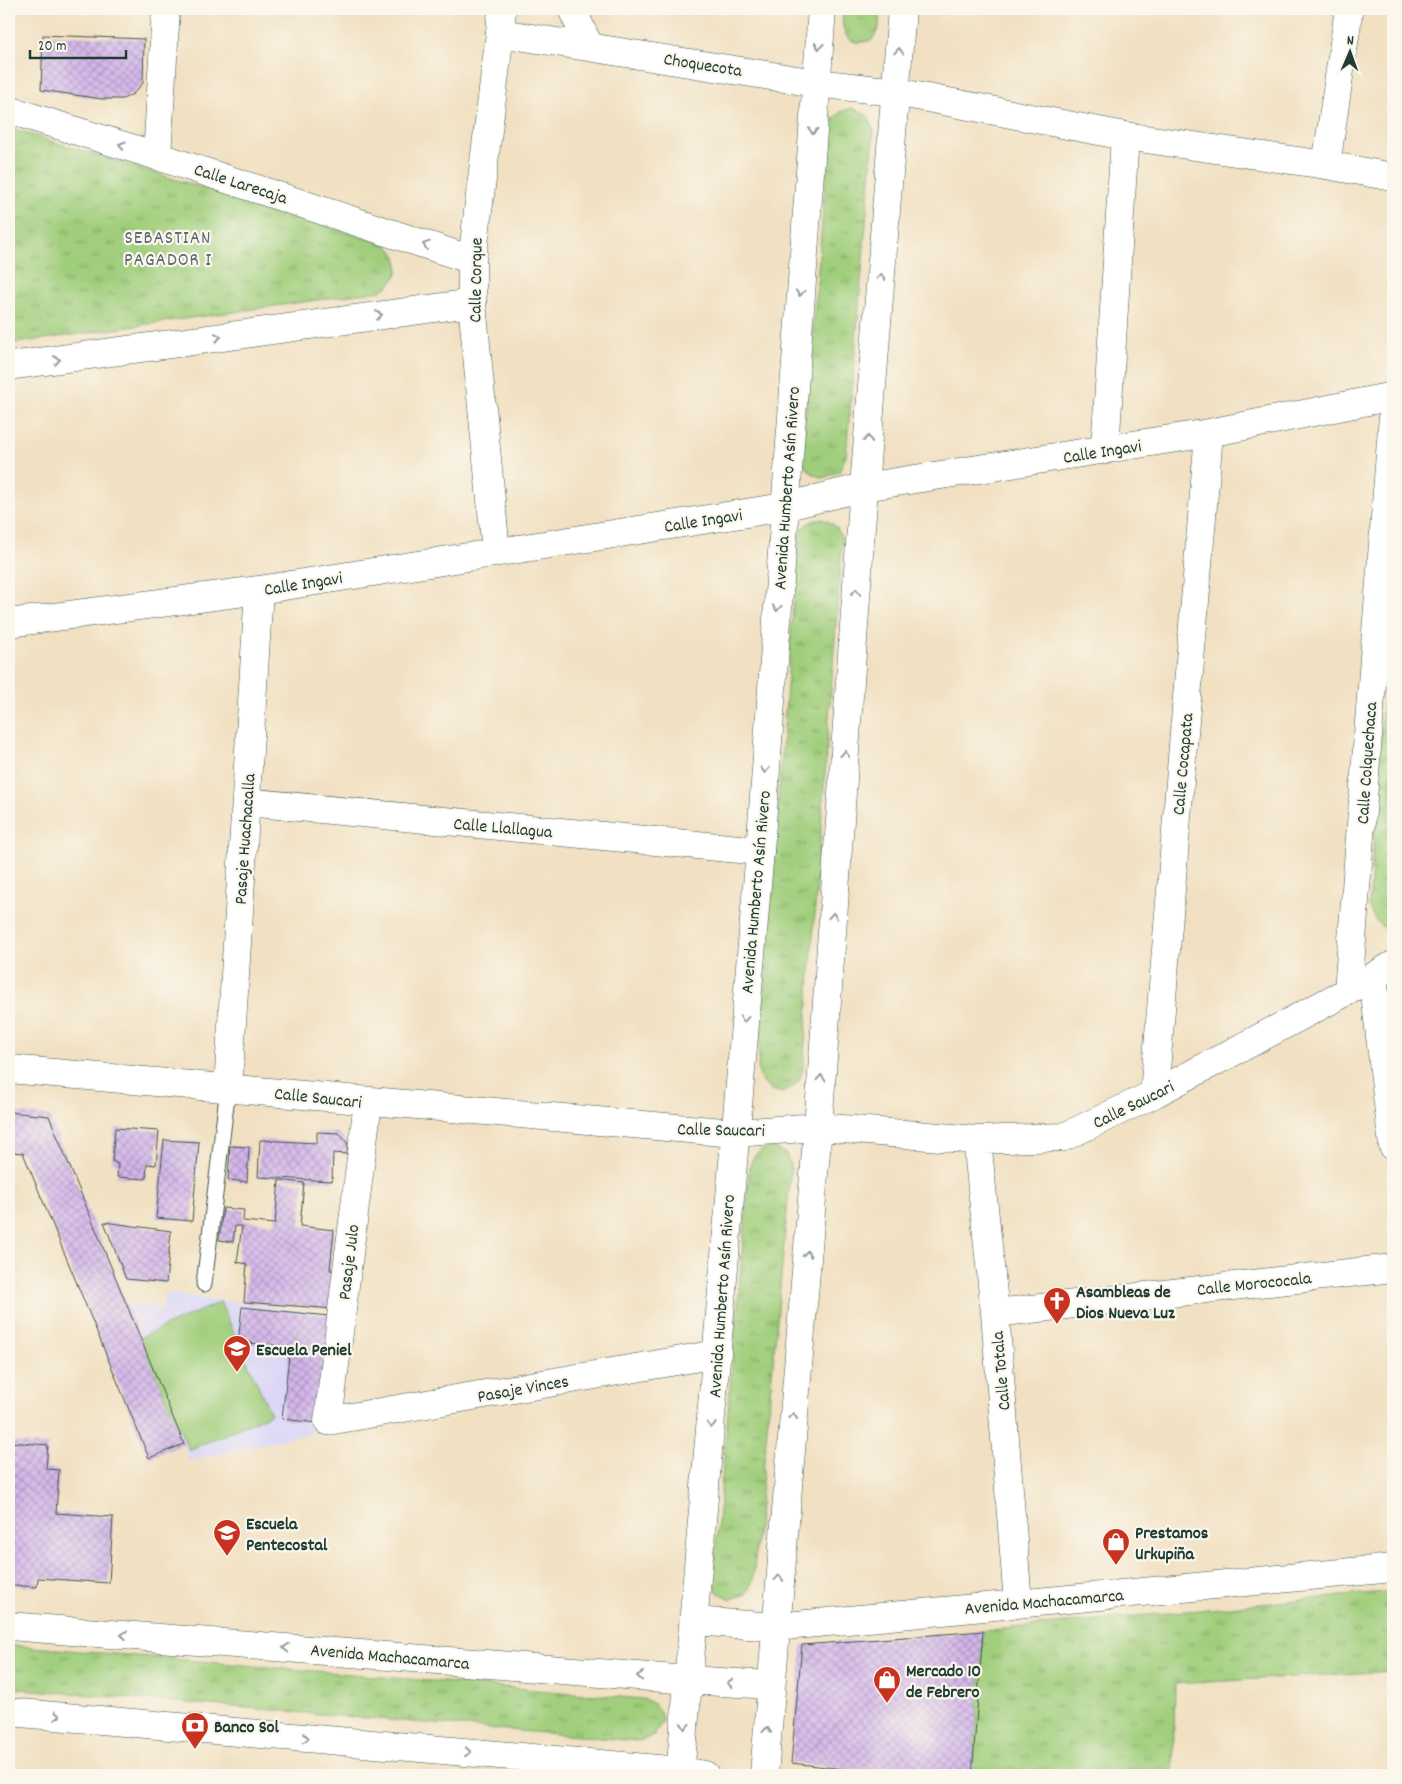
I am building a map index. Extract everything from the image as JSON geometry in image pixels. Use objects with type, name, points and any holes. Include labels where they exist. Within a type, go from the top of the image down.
[{"type":"street","points":[[157,156],[166,9]]},
{"type":"street","points":[[572,9],[589,46]]},
{"type":"street","name":"Avenida Humberto Asín Rivero","points":[[689,1774],[688,1680],[717,1354],[734,1133],[760,851],[822,9]]},
{"type":"street","points":[[764,1775],[818,1127],[864,487],[902,9]]},
{"type":"street","points":[[1326,165],[1349,9]]},
{"type":"street","name":"Choquecota","points":[[501,21],[589,46],[816,83],[896,92],[1125,136],[1326,165],[1393,177]]},
{"type":"street","name":"Calle Corque","points":[[496,552],[472,303],[472,260],[501,21]]},
{"type":"street","name":"Calle Larecaja","points":[[9,110],[157,156],[472,260]]},
{"type":"street","points":[[1105,450],[1125,136]]},
{"type":"street","points":[[9,366],[472,303]]},
{"type":"street","name":"Calle Ingavi","points":[[9,623],[259,590],[784,507],[864,487],[1209,434],[1393,396]]},
{"type":"street","name":"Calle Colquechaca","points":[[1348,991],[1393,415]]},
{"type":"street","name":"Calle Cocapata","points":[[1154,1094],[1209,434]]},
{"type":"street","name":"Pasaje Huachacalla","points":[[228,1088],[259,590]]},
{"type":"street","name":"Calle Llallagua","points":[[246,802],[760,851]]},
{"type":"street","points":[[1383,971],[1393,1146]]},
{"type":"street","name":"Calle Saucari","points":[[9,1069],[734,1133],[818,1127],[977,1140],[1064,1137],[1154,1094],[1383,971]]},
{"type":"street","name":"Pasaje Julo","points":[[328,1421],[368,1102]]},
{"type":"street","name":"Calle Totala","points":[[977,1140],[995,1313],[1018,1604]]},
{"type":"street","name":"Calle Morococala","points":[[995,1313],[1393,1268]]},
{"type":"street","name":"Pasaje Vinces","points":[[328,1421],[717,1354]]},
{"type":"street","name":"Avenida Machacamarca","points":[[694,1621],[775,1627],[1393,1568]]},
{"type":"street","name":"Avenida Machacamarca","points":[[9,1626],[771,1685]]},
{"type":"street","points":[[9,1712],[689,1774]]},
{"type":"lane","points":[[204,1284],[228,1088]]},
{"type":"shaded area","name":"Escuela Peniel","points":[[165,1293],[326,1314],[311,1433],[189,1461],[128,1304],[163,1309]]},
{"type":"green space","points":[[843,9],[880,9],[879,28],[872,40],[858,43],[848,38],[843,25]]},
{"type":"green space","points":[[852,108],[868,116],[874,131],[846,456],[839,472],[823,478],[808,470],[802,455],[830,130],[832,121],[837,115]]},
{"type":"green space","points":[[9,128],[387,245],[396,257],[398,270],[396,276],[387,287],[380,291],[9,344]]},
{"type":"green space","points":[[821,519],[836,527],[842,542],[803,1071],[793,1087],[787,1091],[779,1092],[766,1086],[761,1079],[758,1069],[798,541],[805,526],[812,521]]},
{"type":"green space","points":[[1393,559],[1393,930],[1378,923],[1369,907]]},
{"type":"green space","points":[[1393,745],[1393,848],[1386,847]]},
{"type":"green space","points":[[772,1147],[786,1154],[791,1168],[753,1580],[746,1594],[731,1599],[717,1592],[713,1578],[750,1166],[753,1158],[758,1153]]},
{"type":"green space","points":[[220,1302],[271,1414],[189,1450],[139,1338]]},
{"type":"green space","points":[[1393,1591],[1393,1671],[1175,1684],[1173,1775],[972,1775],[983,1631]]},
{"type":"green space","points":[[9,1645],[643,1699],[657,1707],[662,1722],[654,1736],[638,1741],[9,1688]]},
{"type":"building","points":[[43,35],[144,39],[143,83],[133,94],[123,99],[102,99],[41,90]]},
{"type":"building","points":[[9,1112],[49,1116],[184,1444],[149,1458],[23,1153],[9,1152]]},
{"type":"building","points":[[115,1128],[159,1131],[156,1165],[147,1164],[146,1179],[117,1177],[118,1164],[112,1161]]},
{"type":"building","points":[[317,1132],[339,1133],[348,1144],[347,1154],[333,1153],[332,1181],[258,1177],[260,1140],[317,1143]]},
{"type":"building","points":[[164,1140],[199,1142],[192,1221],[156,1218]]},
{"type":"building","points":[[230,1146],[249,1147],[247,1182],[228,1180]]},
{"type":"building","points":[[279,1180],[304,1183],[300,1226],[334,1230],[330,1270],[338,1271],[334,1309],[244,1302],[247,1264],[237,1262],[242,1226],[235,1226],[233,1242],[219,1240],[223,1208],[244,1210],[243,1221],[275,1224]]},
{"type":"building","points":[[104,1222],[171,1231],[166,1283],[126,1279]]},
{"type":"building","points":[[242,1307],[338,1317],[326,1424],[282,1419],[290,1347],[238,1342]]},
{"type":"building","points":[[9,1442],[48,1445],[46,1469],[59,1470],[56,1513],[113,1517],[109,1583],[38,1578],[37,1587],[9,1585]]},
{"type":"building","name":"Mercado 10 de Febrero","points":[[983,1631],[972,1775],[897,1775],[791,1763],[802,1645]]},
{"type":"place","name":"Asambleas de Dios Nueva Luz","points":[[1057,1325]]},
{"type":"place","name":"Escuela Peniel","points":[[237,1373]]},
{"type":"place","name":"Escuela Pentecostal","points":[[227,1557]]},
{"type":"place","name":"Prestamos Urkupiña","points":[[1116,1566]]},
{"type":"place","name":"Mercado 10 de Febrero","points":[[887,1704]]},
{"type":"place","name":"Banco Sol","points":[[195,1750]]},
{"type":"district","name":"SEBASTIAN PAGADOR I","points":[[168,247]]}]
